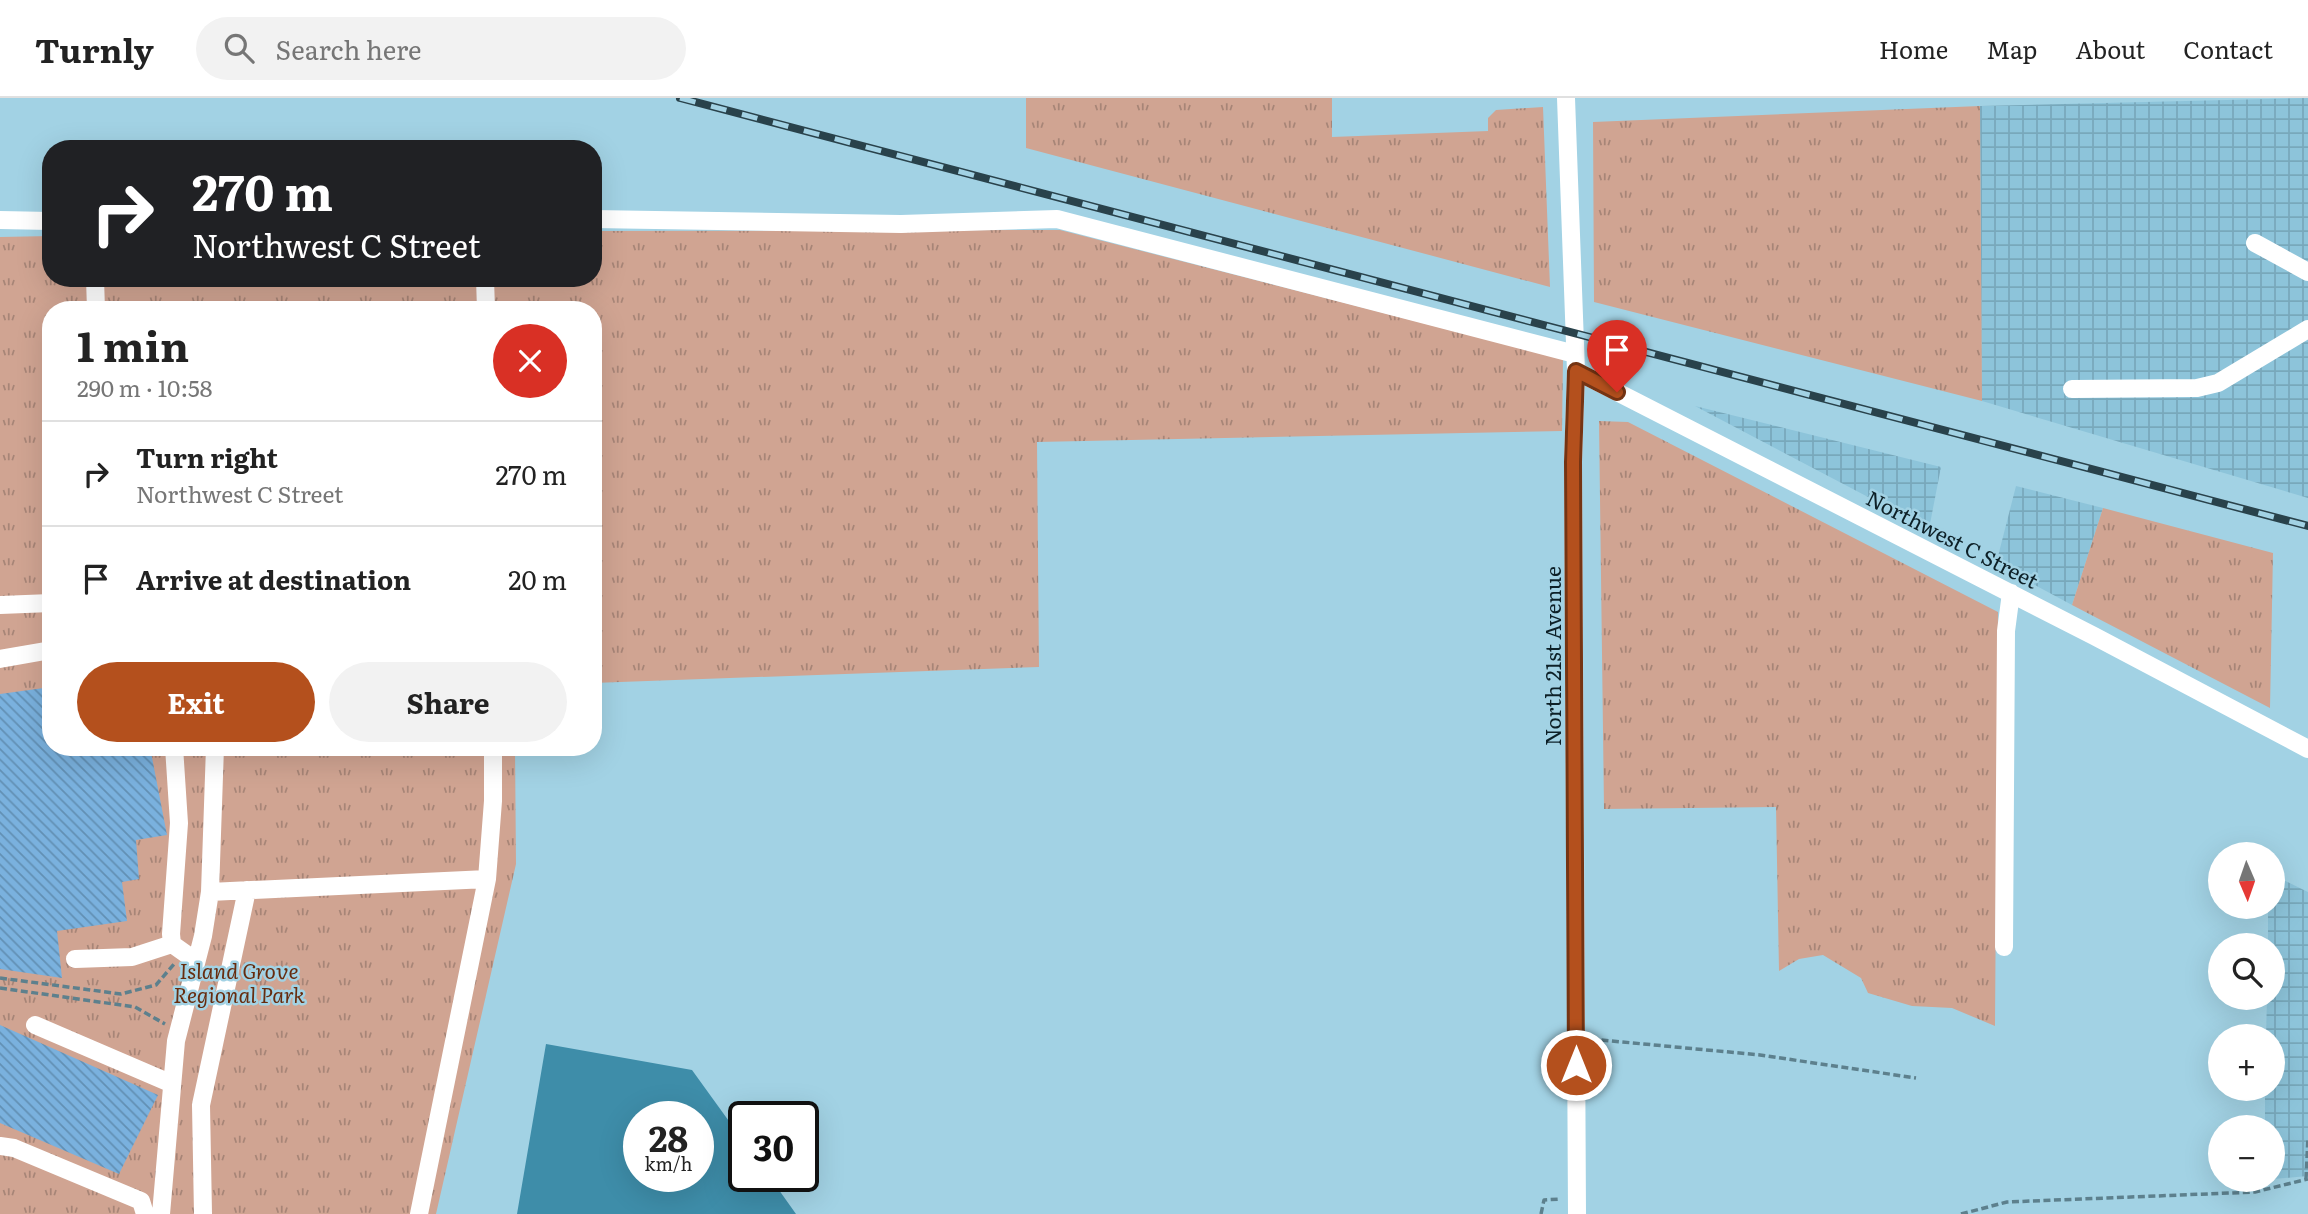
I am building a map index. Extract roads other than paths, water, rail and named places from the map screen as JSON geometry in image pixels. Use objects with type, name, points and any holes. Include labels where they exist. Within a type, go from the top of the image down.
[{"type":"street","name":"North 21st Avenue","points":[[1566,98],[1575,363],[1573,462],[1577,1206]]},
{"type":"street","name":"Northwest C Street","points":[[602,219],[901,224],[1057,219],[1575,363],[2308,749]]},
{"type":"street","points":[[0,220],[42,221]]},
{"type":"street","points":[[2255,243],[2308,272]]},
{"type":"street","points":[[2072,389],[2197,388],[2218,383],[2308,329]]},
{"type":"street","points":[[2004,947],[2006,631],[2011,593]]},
{"type":"street","points":[[0,604],[42,604]]},
{"type":"street","points":[[0,659],[42,652]]},
{"type":"street","points":[[172,944],[179,823],[175,756]]},
{"type":"street","points":[[161,1214],[170,1083],[176,1041],[197,961],[210,892],[215,756]]},
{"type":"street","points":[[419,1214],[487,878],[491,839],[493,756]]},
{"type":"street","points":[[210,892],[487,878]]},
{"type":"street","points":[[203,1214],[201,1105],[247,890]]},
{"type":"street","points":[[75,959],[131,957],[172,944]]},
{"type":"street","points":[[172,944],[197,961]]},
{"type":"street","points":[[35,1025],[170,1083]]},
{"type":"street","points":[[0,1146],[14,1148],[141,1201],[145,1214]]},
{"type":"railway","points":[[680,98],[2308,526]]},
{"type":"park label","name":"Island Grove Regional Park","points":[[239,981]]}]
